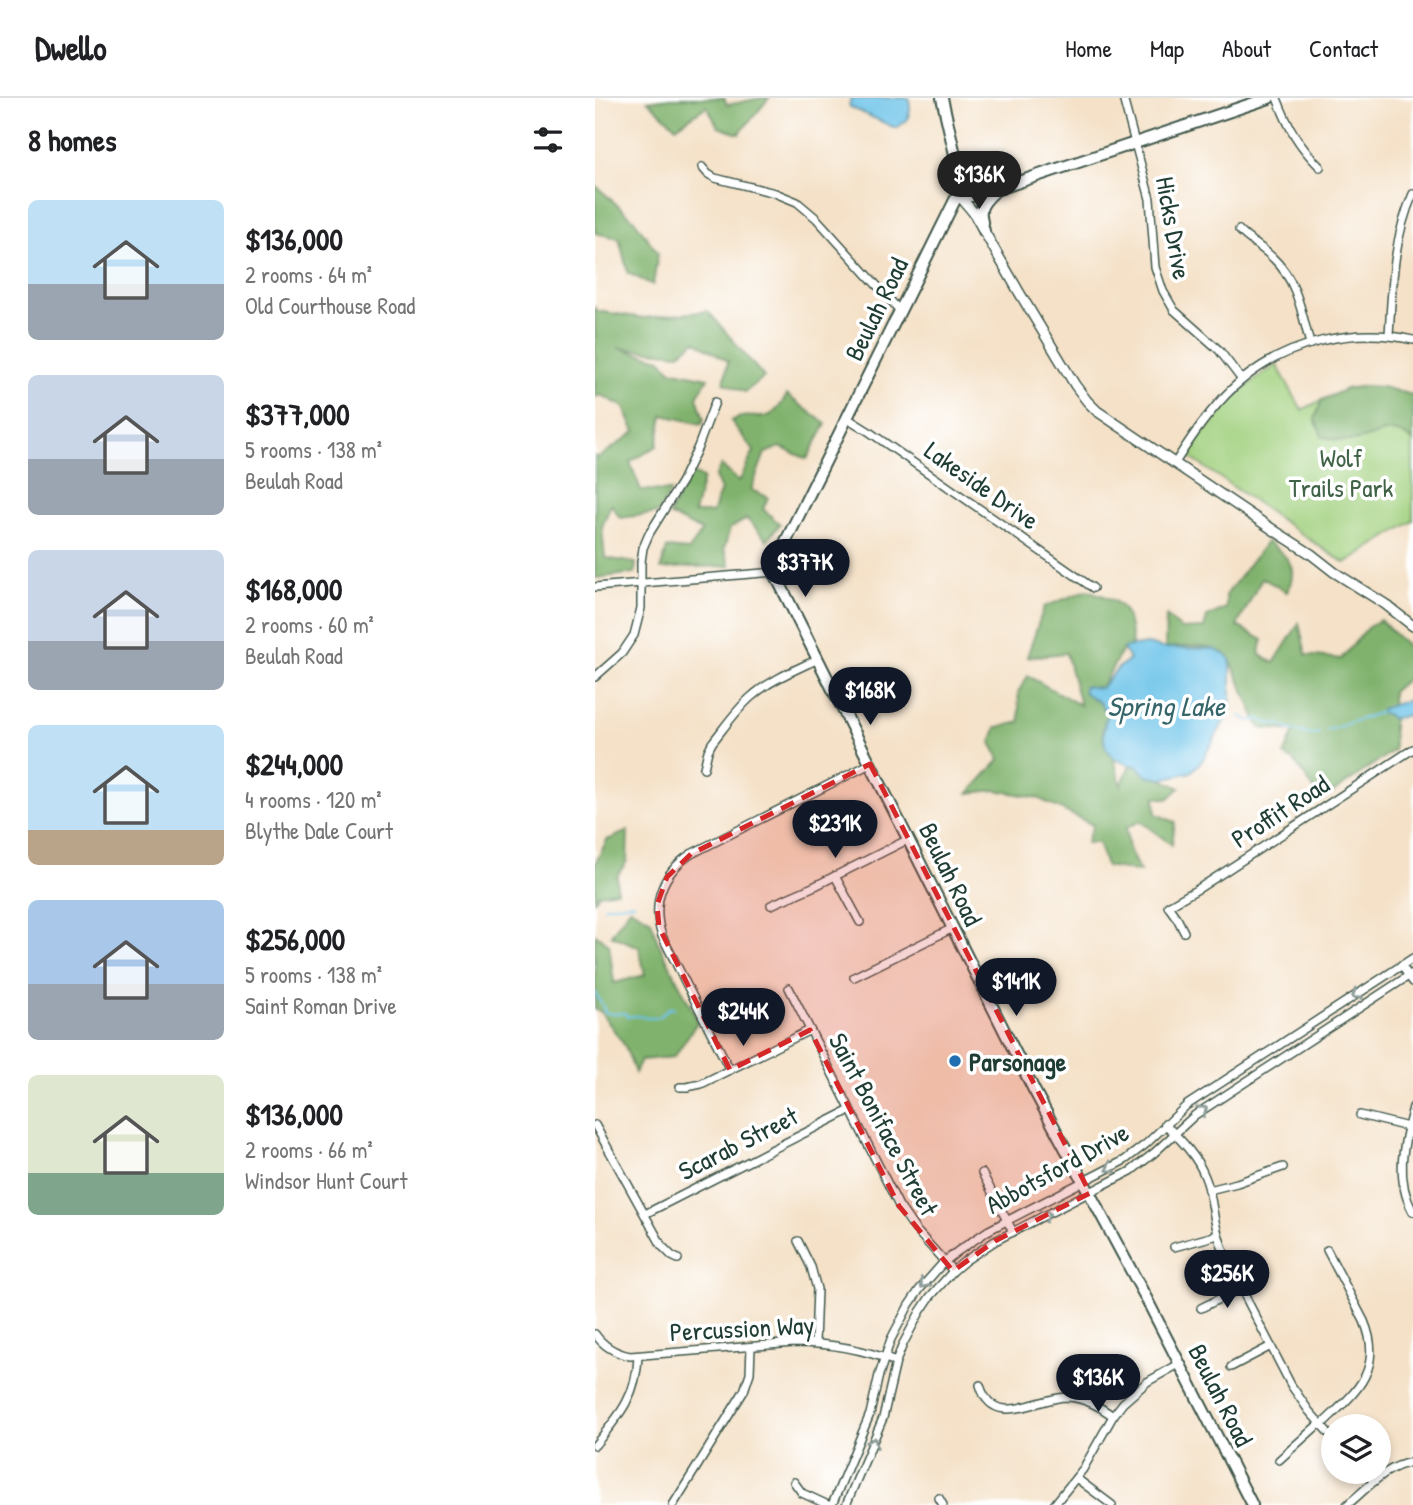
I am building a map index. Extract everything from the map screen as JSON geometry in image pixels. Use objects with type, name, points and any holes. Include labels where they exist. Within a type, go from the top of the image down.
[{"type":"main road","name":"Beulah Road","points":[[942,98],[959,172],[958,194],[781,551],[775,572],[1034,1090],[1146,1298],[1252,1505]]},
{"type":"main road","points":[[958,194],[973,196],[997,190],[1269,98]]},
{"type":"main road","points":[[984,231],[981,207],[997,190]]},
{"type":"street","name":"Hicks Drive","points":[[1123,98],[1150,199],[1155,267],[1163,291],[1174,310],[1219,350],[1242,380]]},
{"type":"street","points":[[1277,98],[1295,139],[1320,167]]},
{"type":"street","points":[[702,167],[715,178],[775,193],[801,205],[900,311]]},
{"type":"street","points":[[958,194],[971,208],[1019,292],[1087,401],[1112,422],[1385,604],[1413,626]]},
{"type":"street","points":[[1389,335],[1396,246],[1413,194]]},
{"type":"street","points":[[1239,230],[1273,257],[1287,274],[1298,297],[1310,344]]},
{"type":"street","points":[[1175,463],[1218,404],[1242,380],[1268,362],[1310,344],[1335,338],[1389,335],[1413,340]]},
{"type":"street","points":[[595,677],[622,653],[636,630],[641,600],[642,548],[682,481],[715,402]]},
{"type":"street","name":"Lakeside Drive","points":[[847,418],[1093,588]]},
{"type":"street","points":[[595,587],[775,572]]},
{"type":"street","points":[[704,768],[712,743],[741,706],[776,680],[818,659]]},
{"type":"street","name":"Proffit Road","points":[[1184,932],[1168,906],[1413,749]]},
{"type":"street","points":[[730,1070],[662,936],[657,916],[662,886],[673,869],[688,856],[870,764]]},
{"type":"street","points":[[771,905],[909,839]]},
{"type":"street","points":[[835,876],[860,922]]},
{"type":"street","points":[[854,977],[953,928]]},
{"type":"street","name":"Abbotsford Drive","points":[[830,1505],[870,1414],[891,1339],[909,1305],[945,1262],[973,1240],[1134,1154],[1188,1105],[1413,958]]},
{"type":"street","points":[[1401,965],[1411,977]]},
{"type":"street","name":"Abbotsford Drive","points":[[846,1505],[883,1418],[902,1344],[930,1297],[953,1271],[980,1250],[1141,1164],[1195,1115],[1411,977]]},
{"type":"street","name":"Saint Boniface Street","points":[[789,988],[905,1216],[953,1271]]},
{"type":"street","points":[[680,1087],[695,1086],[810,1030]]},
{"type":"street","points":[[1413,1107],[1401,1159],[1405,1194],[1413,1212]]},
{"type":"street","name":"Scarab Street","points":[[645,1214],[851,1110]]},
{"type":"street","points":[[1360,1115],[1408,1127]]},
{"type":"street","points":[[1165,1124],[1199,1164],[1209,1190],[1218,1235],[1227,1260],[1300,1400],[1321,1424],[1279,1460]]},
{"type":"street","points":[[595,1125],[662,1246],[678,1259]]},
{"type":"street","points":[[1209,1190],[1283,1167]]},
{"type":"street","points":[[982,1173],[1013,1233]]},
{"type":"street","points":[[1174,1247],[1218,1235]]},
{"type":"street","points":[[798,1241],[811,1267],[817,1289],[815,1343]]},
{"type":"street","points":[[1327,1250],[1364,1321],[1371,1341],[1368,1371],[1358,1390],[1332,1414]]},
{"type":"street","points":[[1201,1308],[1241,1288]]},
{"type":"street","name":"Percussion Way","points":[[595,1334],[612,1350],[638,1356],[815,1343],[841,1346],[896,1362]]},
{"type":"street","points":[[1231,1367],[1271,1346]]},
{"type":"street","points":[[673,1505],[744,1391],[750,1373],[751,1347]]},
{"type":"street","points":[[595,1446],[628,1403],[636,1382],[638,1356]]},
{"type":"street","points":[[1054,1505],[1076,1478],[1123,1403],[1140,1388],[1179,1364]]},
{"type":"street","points":[[980,1385],[989,1403],[1003,1409],[1021,1409],[1069,1397],[1089,1401],[1113,1416]]},
{"type":"street","points":[[1391,1471],[1413,1462]]},
{"type":"street","points":[[1076,1478],[1112,1505]]},
{"type":"street","points":[[794,1482],[802,1493],[830,1505]]},
{"type":"street","points":[[1347,1505],[1372,1484]]},
{"type":"highlighted area","points":[[870,764],[1090,1193],[995,1241],[953,1271],[899,1206],[810,1030],[730,1070],[659,927],[657,905],[667,877],[691,854]]},
{"type":"green space","points":[[724,98],[727,105],[769,98],[739,134],[718,127],[707,106],[676,127],[648,101]]},
{"type":"green space","points":[[595,185],[634,220],[658,253],[653,285],[628,273],[619,238],[595,233]]},
{"type":"green space","points":[[595,308],[597,311],[644,318],[708,311],[764,377],[745,392],[724,383],[728,361],[695,341],[679,354],[618,348],[661,359],[670,370],[708,378],[697,397],[704,419],[702,424],[663,415],[657,446],[630,462],[641,490],[671,491],[658,513],[620,518],[611,504],[602,527],[605,558],[636,563],[635,573],[595,578],[595,456],[598,458],[635,432],[624,407],[601,395],[595,397]]},
{"type":"green space","name":"Wolf Trails Park","points":[[1277,365],[1302,410],[1322,400],[1413,398],[1413,521],[1345,563],[1190,456],[1190,451],[1226,405],[1248,385]]},
{"type":"green space","points":[[1382,387],[1413,395],[1413,441],[1389,431],[1350,441],[1322,436],[1315,419],[1322,400],[1346,389]]},
{"type":"green space","points":[[787,395],[826,424],[807,459],[780,447],[765,453],[751,490],[768,497],[763,509],[780,524],[767,540],[747,519],[730,528],[724,549],[730,566],[661,569],[667,548],[689,550],[702,531],[669,515],[691,472],[703,478],[694,513],[712,513],[721,490],[715,477],[721,465],[739,482],[754,451],[731,421],[740,417],[767,416],[780,406]]},
{"type":"green space","points":[[1267,541],[1286,557],[1292,568],[1292,575],[1287,592],[1262,578],[1237,626],[1263,640],[1259,654],[1274,663],[1299,623],[1306,655],[1341,659],[1367,628],[1380,620],[1413,652],[1413,674],[1392,692],[1394,750],[1322,800],[1294,761],[1284,755],[1294,731],[1260,728],[1230,659],[1217,650],[1208,648],[1165,648],[1166,616],[1181,629],[1204,628],[1207,617],[1226,608],[1226,595]]},
{"type":"green space","points":[[1087,590],[1117,603],[1126,614],[1131,633],[1132,646],[1123,649],[1101,688],[1084,686],[1084,691],[1100,703],[1107,714],[1103,728],[1104,742],[1113,756],[1121,785],[1130,765],[1137,766],[1147,776],[1162,779],[1180,788],[1168,799],[1155,797],[1156,814],[1175,822],[1172,845],[1140,821],[1126,828],[1129,850],[1140,872],[1106,866],[1098,843],[1086,843],[1093,825],[1038,798],[996,790],[969,793],[1000,759],[991,743],[996,728],[1020,722],[1018,692],[1028,676],[1080,705],[1066,653],[1027,657],[1044,607]]},
{"type":"green space","points":[[628,831],[627,861],[617,876],[617,891],[599,894],[595,900],[595,864],[607,840]]},
{"type":"green space","points":[[630,908],[651,920],[657,940],[698,1021],[674,1057],[641,1060],[635,1073],[625,1046],[600,1011],[595,1010],[595,934],[609,944],[614,983],[645,975],[639,947],[611,935]]},
{"type":"water","points":[[852,98],[909,98],[910,111],[907,120],[898,127],[893,127],[850,107]]},
{"type":"water","name":"Spring Lake","points":[[1148,644],[1162,648],[1214,649],[1230,659],[1231,668],[1231,709],[1202,761],[1191,772],[1162,779],[1147,776],[1137,766],[1126,764],[1111,755],[1104,734],[1107,714],[1100,703],[1084,692],[1084,686],[1101,688],[1120,666],[1130,660],[1123,649]]},
{"type":"water","points":[[1411,699],[1413,714],[1392,719],[1381,713],[1381,709]]},
{"type":"waterway","points":[[1326,730],[1381,712]]},
{"type":"waterway","points":[[1240,716],[1313,735],[1319,733]]},
{"type":"waterway","points":[[604,908],[634,903]]},
{"type":"waterway","points":[[595,993],[604,1012],[612,1014],[625,1013],[628,1017],[653,1018],[669,1008],[674,1008]]},
{"type":"place","name":"Parsonage","points":[[955,1061]]}]
